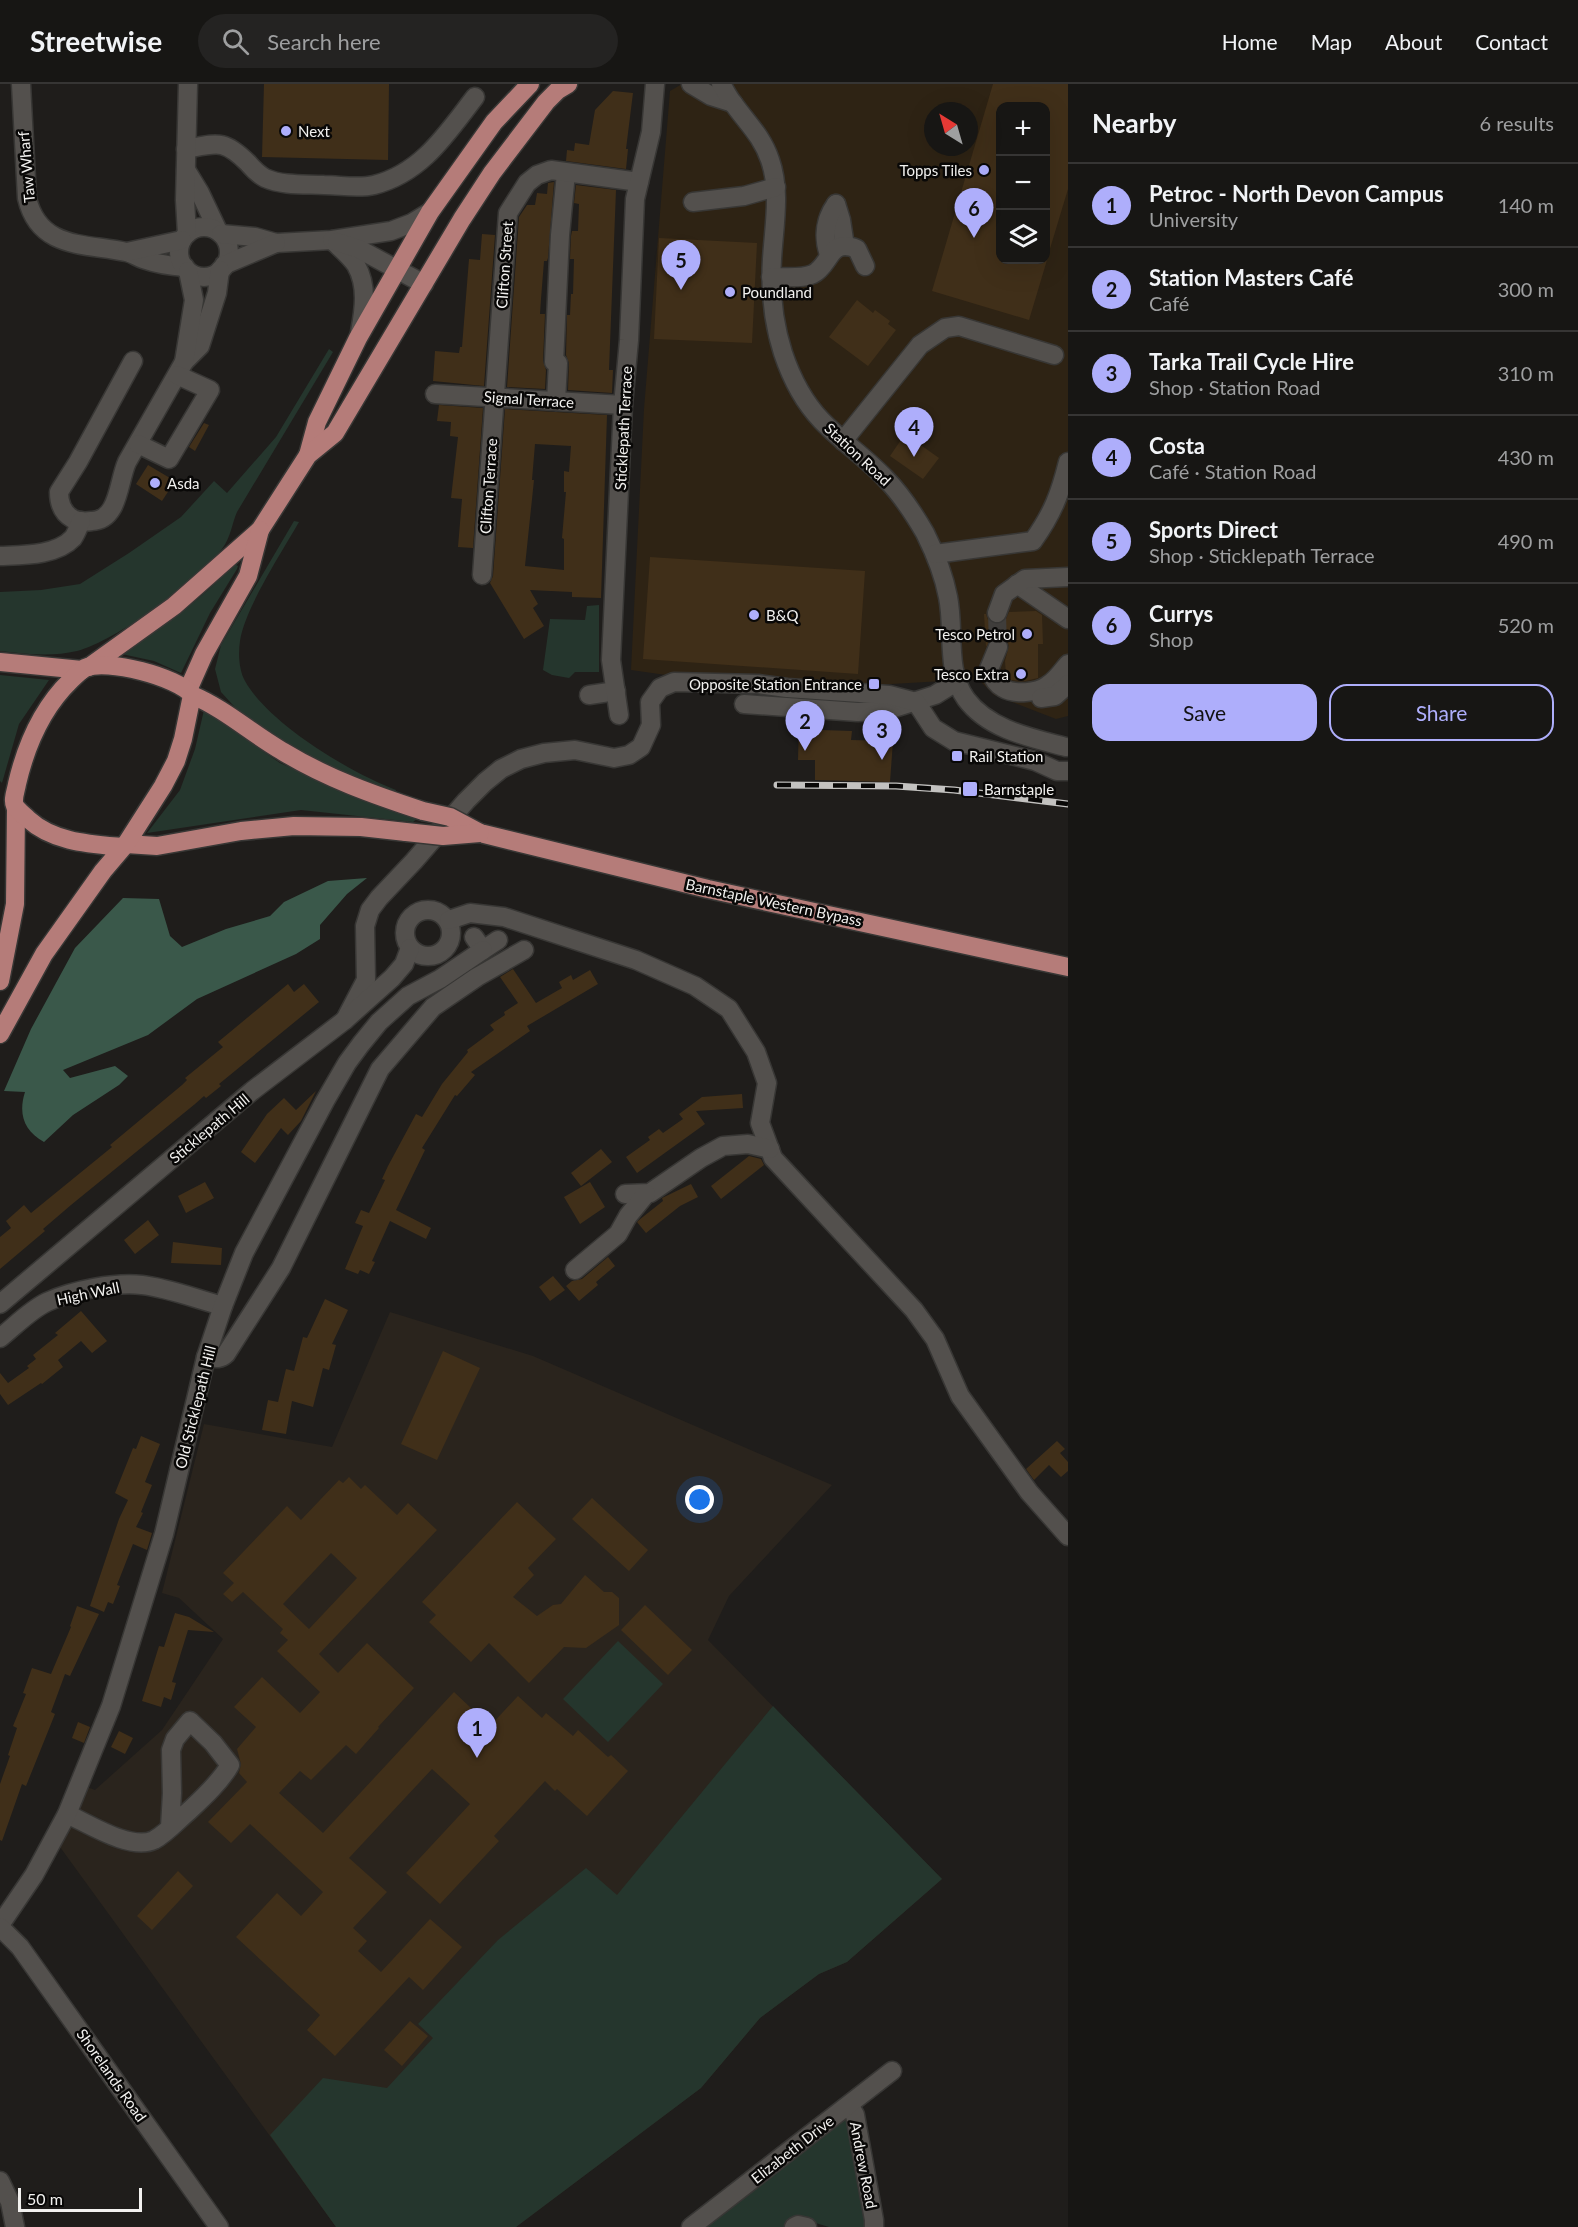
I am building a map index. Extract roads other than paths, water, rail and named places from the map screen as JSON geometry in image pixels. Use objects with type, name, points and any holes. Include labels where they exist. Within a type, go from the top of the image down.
[{"type":"main road","points":[[308,455],[316,422],[358,338],[430,212],[494,122],[530,84]]},
{"type":"main road","points":[[0,981],[15,904],[10,800],[30,740],[56,695],[86,668],[174,606],[260,530],[308,455],[335,433],[492,173],[546,102],[568,84]]},
{"type":"main road","points":[[0,1034],[44,954],[124,845],[177,761],[190,693],[204,654],[248,576],[260,530]]},
{"type":"main road","points":[[0,662],[86,668],[128,668],[166,678],[190,693]]},
{"type":"main road","name":"Barnstaple Western Bypass","points":[[190,693],[212,704],[282,751],[319,771],[377,796],[450,817],[480,833],[708,889],[1068,967]]},
{"type":"main road","points":[[10,800],[40,830],[68,840],[124,845]]},
{"type":"main road","name":"Barnstaple Western Bypass","points":[[124,845],[157,846],[241,831],[294,826],[361,827],[442,836],[480,833]]},
{"type":"street","name":"Taw Wharf","points":[[21,84],[27,198],[31,214],[42,226],[62,240],[87,247],[127,252]]},
{"type":"street","points":[[180,369],[194,300],[186,269],[179,254],[184,237],[188,84]]},
{"type":"street","name":"Sticklepath Terrace","points":[[620,715],[611,660],[633,215],[651,132],[654,84]]},
{"type":"street","name":"Station Road","points":[[691,84],[711,96],[733,103]]},
{"type":"street","name":"Station Road","points":[[721,84],[765,146],[771,162],[776,187],[771,295],[775,322],[786,360],[806,399],[820,419],[885,477],[915,516],[935,554],[948,597],[956,682]]},
{"type":"street","points":[[186,149],[215,144],[225,145],[232,148],[261,175],[284,182],[374,185],[414,166],[430,153],[475,96]]},
{"type":"street","points":[[133,361],[59,492],[59,501],[67,514],[81,521],[99,521],[109,514],[114,506],[122,474],[180,369],[200,346],[206,331],[228,249],[186,170]]},
{"type":"street","name":"Clifton Street","points":[[495,397],[508,213],[527,183],[537,175],[551,170],[566,173],[641,174]]},
{"type":"street","points":[[556,401],[558,363],[554,362],[555,318],[566,173]]},
{"type":"street","points":[[693,202],[744,196],[776,187]]},
{"type":"street","points":[[127,252],[184,237],[202,227],[219,233],[255,237],[276,243],[332,240],[391,231],[412,223],[430,212]]},
{"type":"street","points":[[332,240],[359,249],[424,284]]},
{"type":"street","points":[[332,240],[356,265],[361,280],[365,298],[358,338]]},
{"type":"street","points":[[127,252],[144,260],[186,269],[201,276],[215,274],[222,267],[276,243]]},
{"type":"street","points":[[771,278],[811,275],[819,270],[837,250],[857,249],[865,266]]},
{"type":"street","points":[[843,441],[920,345],[945,328],[959,326],[1054,355]]},
{"type":"street","points":[[138,444],[169,459],[210,390],[180,369]]},
{"type":"street","name":"Signal Terrace","points":[[435,394],[623,405]]},
{"type":"street","name":"Clifton Terrace","points":[[482,576],[495,397]]},
{"type":"street","points":[[935,554],[1034,541],[1058,500],[1068,462]]},
{"type":"street","points":[[0,556],[36,553],[62,546],[73,538],[81,521]]},
{"type":"street","points":[[997,613],[1004,594],[1025,579],[1068,577]]},
{"type":"street","points":[[1017,584],[1068,619]]},
{"type":"street","points":[[998,647],[989,669],[993,679],[1004,689],[1035,698],[1048,699],[1068,684]]},
{"type":"street","points":[[1016,692],[1033,691],[1047,686],[1068,664]]},
{"type":"street","points":[[345,1020],[366,980],[368,966],[365,926],[370,910],[466,801],[485,782],[521,759],[544,753],[575,750],[614,758],[629,755],[641,747],[651,725],[650,702],[660,688],[674,682],[758,684],[889,694],[916,702],[933,728],[954,741],[1035,761],[1057,771],[1068,769],[1065,759],[1067,746],[1028,738],[981,714],[956,682],[935,695],[916,702],[888,710],[858,712],[744,704]]},
{"type":"street","points":[[590,695],[616,691]]},
{"type":"street","points":[[430,909],[449,920],[450,940],[441,952],[427,956],[416,953],[410,948],[404,933],[411,916],[418,911],[430,909]]},
{"type":"street","points":[[449,920],[470,913],[504,917],[636,960],[695,986],[729,1009],[756,1052],[767,1083],[760,1123],[773,1158],[914,1310],[935,1339],[960,1396],[1029,1492],[1068,1536]]},
{"type":"street","name":"Old Sticklepath Hill","points":[[0,1926],[33,1875],[67,1814],[111,1706],[164,1534],[206,1357],[244,1253],[325,1101],[347,1064],[379,1022],[408,996],[440,979],[485,942]]},
{"type":"street","name":"Sticklepath Hill","points":[[0,1304],[260,1084],[345,1020],[392,978],[404,964],[410,948]]},
{"type":"street","points":[[206,1357],[223,1358],[281,1268],[380,1069],[433,1007],[477,977],[524,950]]},
{"type":"street","points":[[625,1194],[646,1194],[658,1189],[701,1158],[723,1146],[748,1144],[770,1149]]},
{"type":"street","points":[[575,1270],[618,1234],[628,1216],[646,1194]]},
{"type":"street","name":"High Wall","points":[[0,1338],[48,1302],[107,1287],[132,1284],[145,1286],[223,1306]]},
{"type":"street","points":[[67,1814],[127,1841],[154,1840],[170,1827],[194,1806],[230,1765],[213,1743],[190,1721],[175,1739],[171,1750],[170,1827]]},
{"type":"street","name":"Shorelands Road","points":[[0,1926],[20,1947],[219,2227]]},
{"type":"street","name":"Elizabeth Drive","points":[[692,2227],[892,2071]]},
{"type":"street","name":"Andrew Road","points":[[849,2105],[855,2115],[874,2227]]},
{"type":"street","points":[[0,2181],[10,2202],[15,2227]]},
{"type":"street","points":[[794,2227],[798,2225],[807,2227]]},
{"type":"tunnel","points":[[997,613],[998,647]]},
{"type":"railway","points":[[777,785],[896,786],[954,790],[1068,804]]},
{"type":"place","name":"Next","points":[[286,131]]},
{"type":"place","name":"Topps Tiles","points":[[984,170]]},
{"type":"place","name":"Currys","points":[[974,238]]},
{"type":"place","name":"Sports Direct","points":[[681,290]]},
{"type":"place","name":"Poundland","points":[[730,292]]},
{"type":"place","name":"Costa","points":[[914,457]]},
{"type":"place","name":"Asda","points":[[155,483]]},
{"type":"place","name":"B&Q","points":[[754,615]]},
{"type":"place","name":"Tesco Petrol","points":[[1027,634]]},
{"type":"place","name":"Tesco Extra","points":[[1021,674]]},
{"type":"place","name":"Opposite Station Entrance","points":[[874,684]]},
{"type":"place","name":"Station Masters Café","points":[[805,751]]},
{"type":"place","name":"Rail Station","points":[[957,756]]},
{"type":"place","name":"Tarka Trail Cycle Hire","points":[[882,760]]},
{"type":"place","name":"Barnstaple","points":[[970,789]]},
{"type":"place","name":"Petroc - North Devon Campus","points":[[477,1758]]}]
